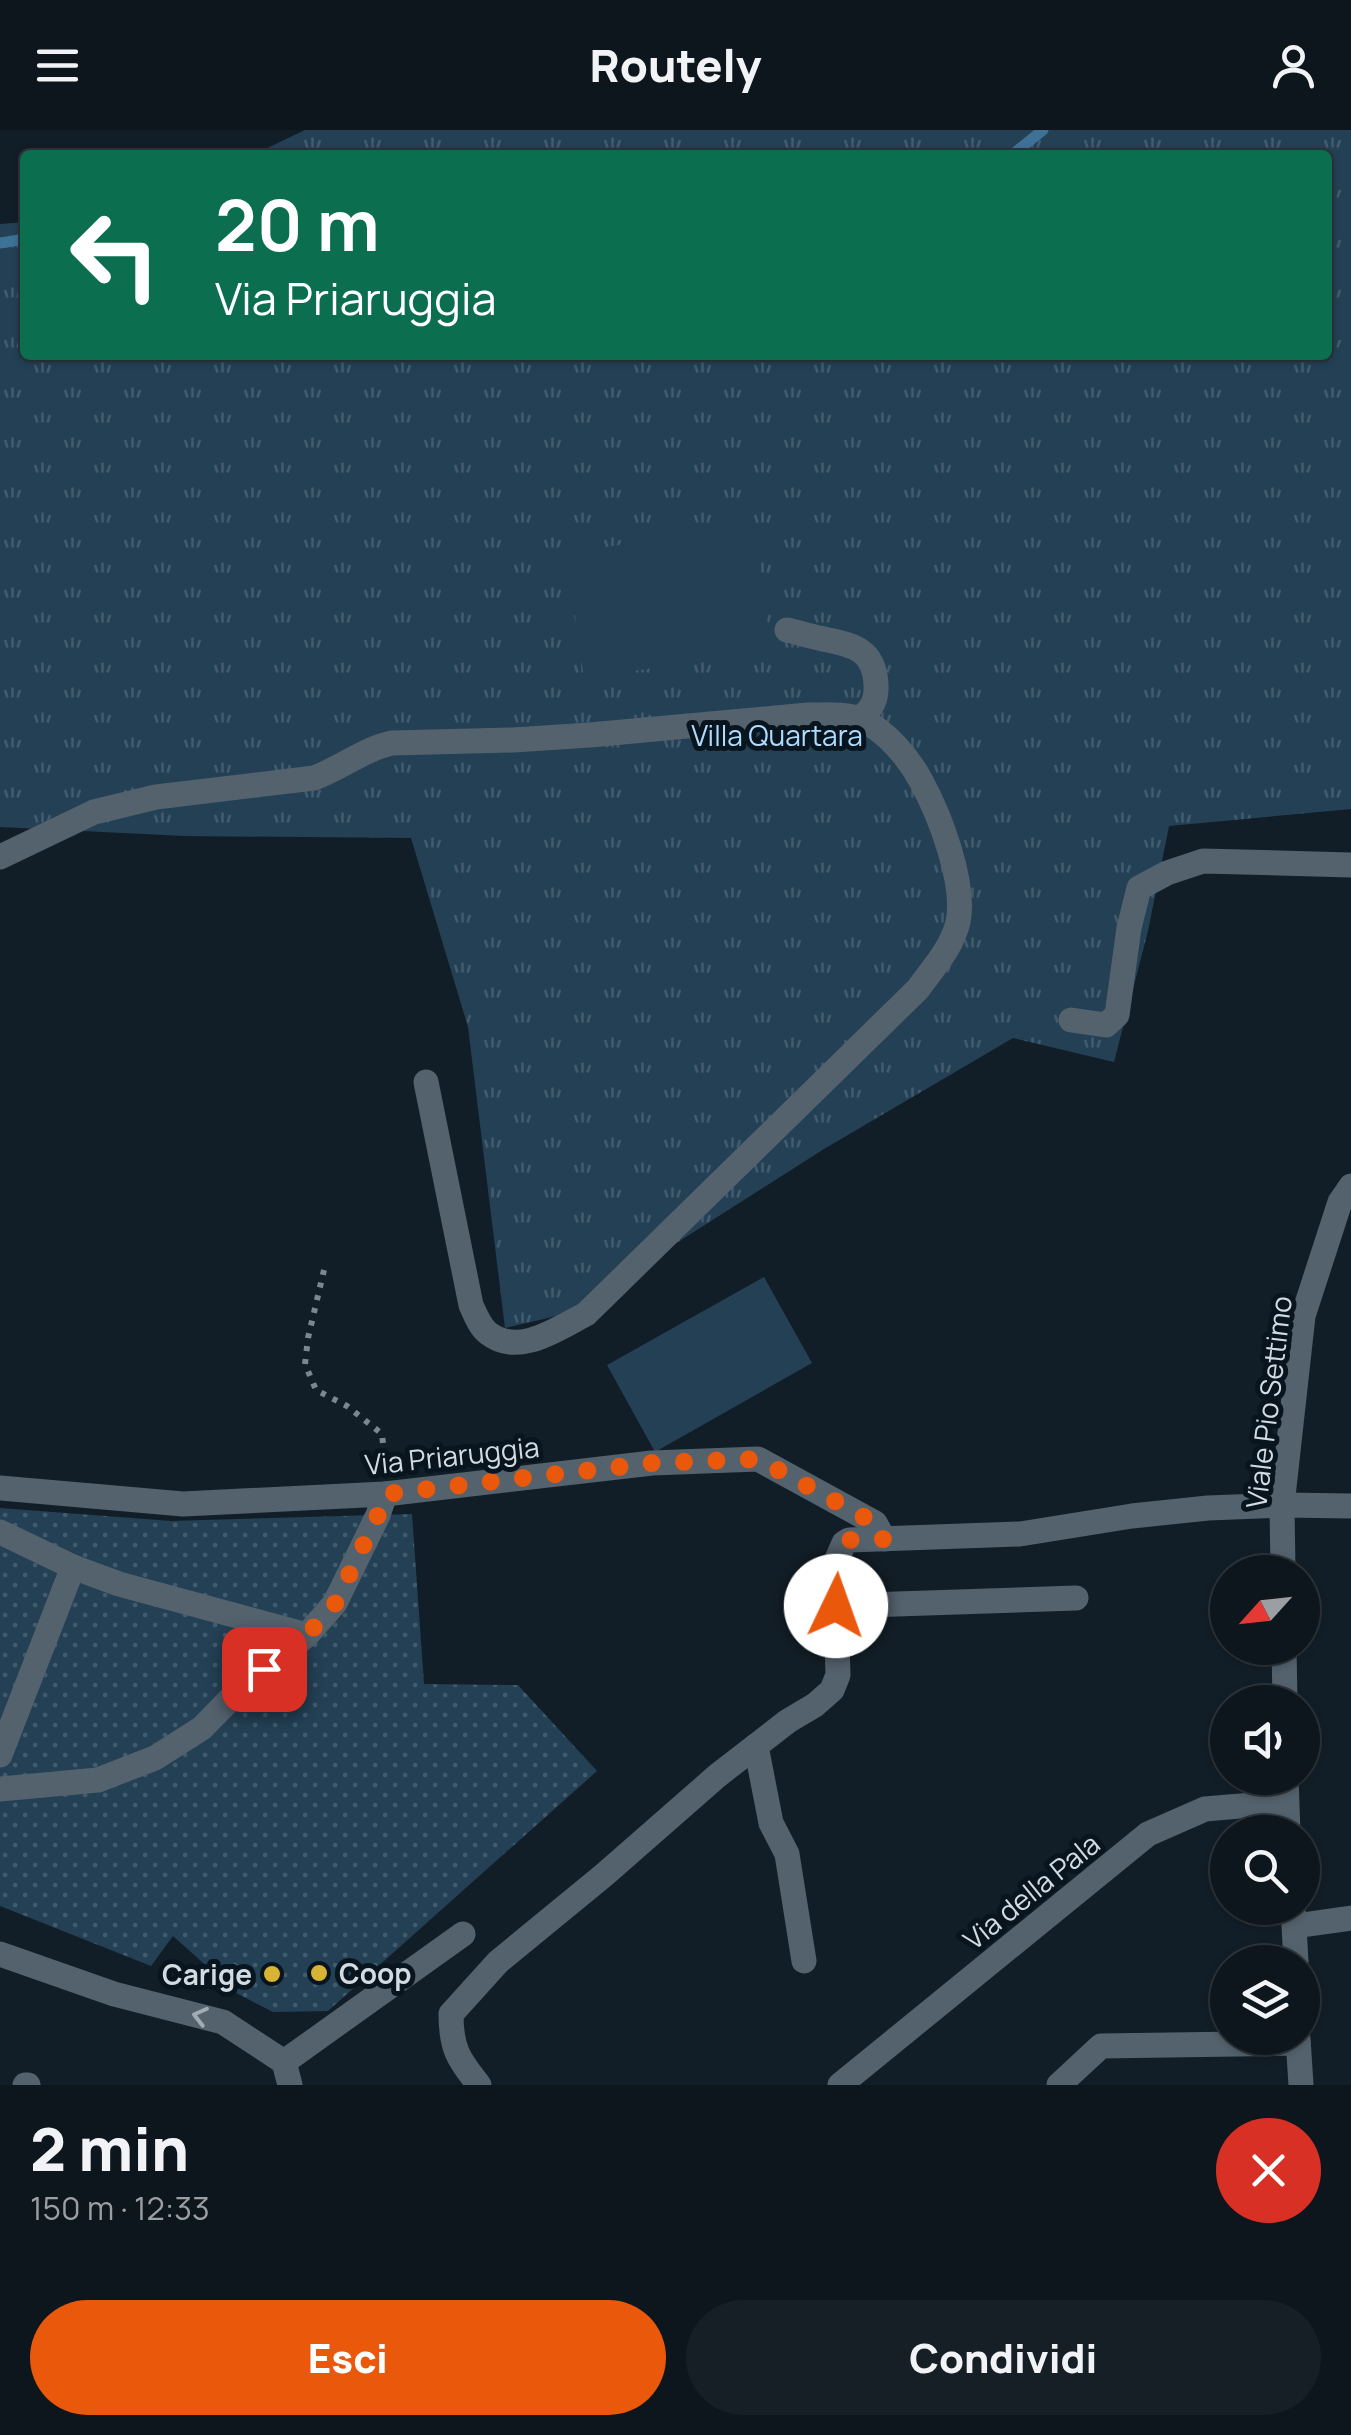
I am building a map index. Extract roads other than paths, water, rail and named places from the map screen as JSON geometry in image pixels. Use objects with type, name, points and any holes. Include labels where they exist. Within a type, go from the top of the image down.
[{"type":"street","points":[[787,630],[849,644],[872,663],[876,694],[872,709],[860,718]]},
{"type":"street","points":[[0,857],[94,812],[156,797],[314,778],[376,746],[392,743],[590,735],[808,714],[860,718],[888,739],[921,780],[938,820],[961,896],[957,925],[945,952],[918,989],[586,1314],[540,1339],[508,1343],[486,1332],[471,1306],[426,1082]]},
{"type":"street","points":[[1071,1020],[1106,1025],[1117,1015],[1138,888],[1167,872],[1203,861],[1351,864]]},
{"type":"street","name":"Viale Pio Settimo","points":[[1283,1555],[1282,1505],[1303,1316],[1340,1202],[1351,1186]]},
{"type":"street","name":"Via Priaruggia","points":[[0,1488],[183,1504],[385,1494],[652,1463],[758,1459],[875,1523],[884,1539]]},
{"type":"street","points":[[0,1790],[98,1780],[155,1758],[202,1728],[243,1686],[307,1635],[335,1604],[385,1494]]},
{"type":"street","points":[[479,2085],[458,2060],[451,2038],[451,2014],[498,1962],[717,1776],[832,1690],[838,1675],[837,1559],[844,1543],[1020,1534],[1132,1516],[1282,1505],[1351,1506]]},
{"type":"street","points":[[0,1532],[119,1584],[307,1635]]},
{"type":"street","points":[[0,1755],[73,1567]]},
{"type":"street","points":[[836,1606],[1076,1598]]},
{"type":"street","points":[[756,1746],[772,1823],[786,1854],[804,1961]]},
{"type":"street","name":"Via della Pala","points":[[840,2085],[1148,1834],[1205,1809],[1265,1795]]},
{"type":"street","points":[[1320,1917],[1351,1918]]},
{"type":"street","points":[[0,1954],[114,1994],[222,2022],[287,2074],[463,1934]]},
{"type":"street","points":[[1059,2085],[1101,2046],[1210,2043]]},
{"type":"street","points":[[1299,2055],[1301,2085]]},
{"type":"waterway","points":[[1018,150],[1043,130]]},
{"type":"waterway","points":[[0,243],[20,240]]},
{"type":"place","name":"Coop","points":[[319,1973]]},
{"type":"place","name":"Carige","points":[[272,1974]]},
{"type":"park label","name":"Villa Quartara","points":[[777,735]]}]
